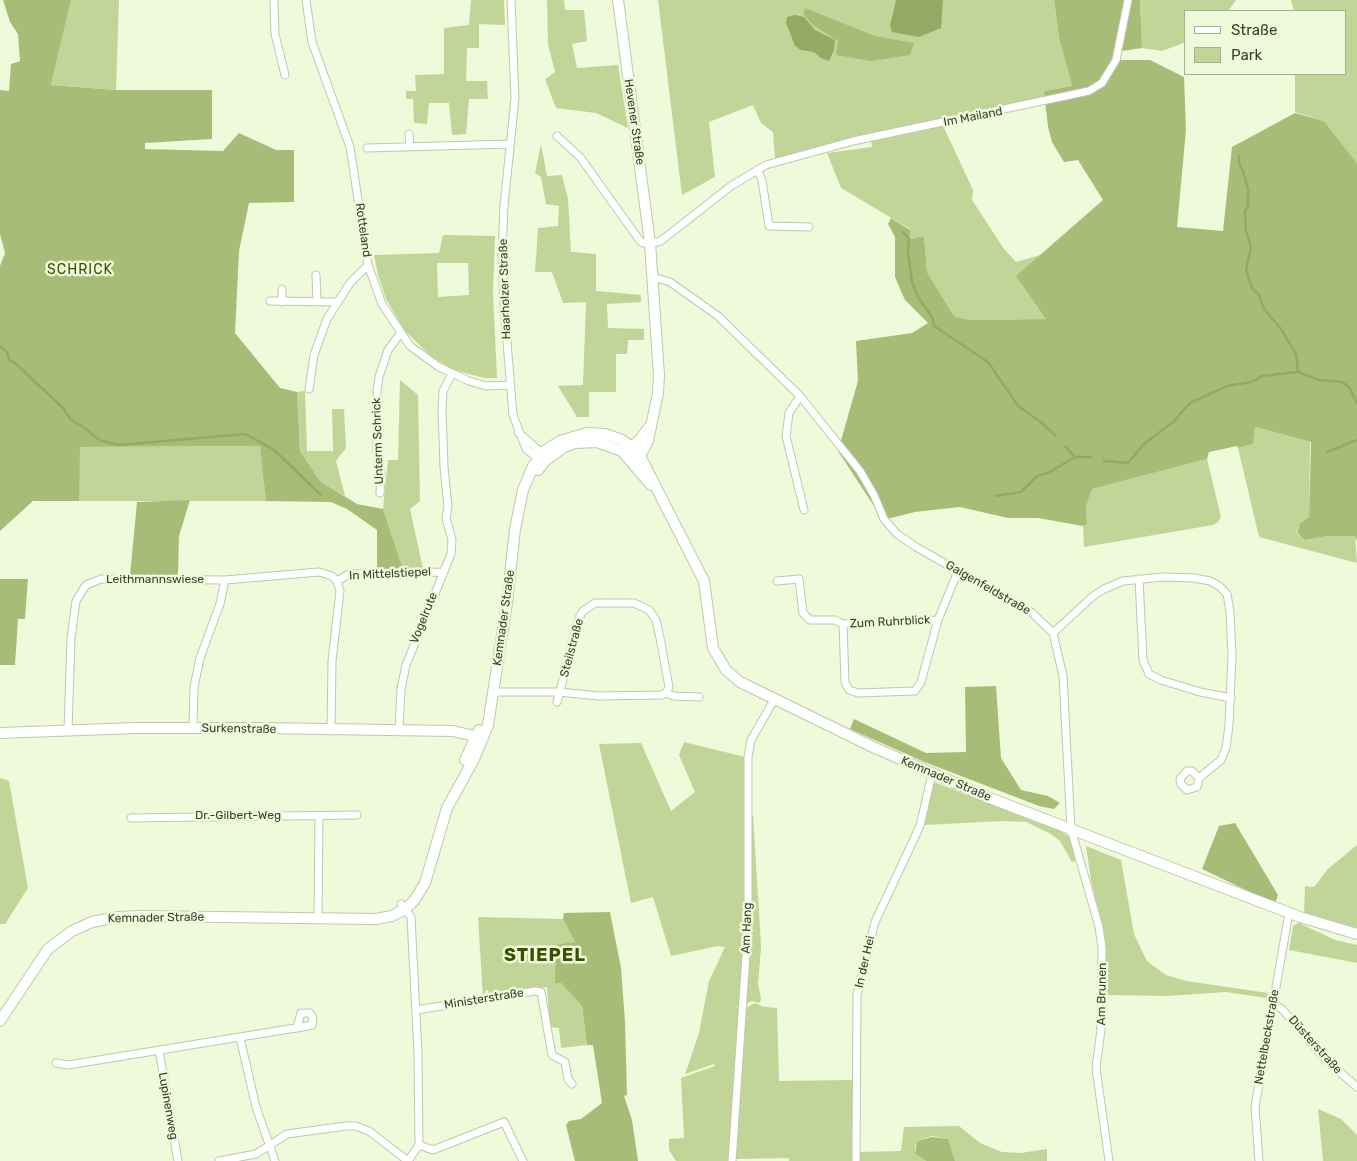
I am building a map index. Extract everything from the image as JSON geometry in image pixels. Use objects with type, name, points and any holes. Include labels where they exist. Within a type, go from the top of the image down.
[{"type":"main road","name":"Hevener Straße","points":[[618,0],[650,243],[658,375],[652,423],[647,445],[640,456]]},
{"type":"main road","points":[[640,456],[630,458],[632,446],[642,438],[652,423]]},
{"type":"main road","name":"Kemnader Straße","points":[[0,1021],[48,949],[72,931],[92,922],[118,917],[146,916],[360,919],[388,917],[403,906],[414,901],[425,883],[438,822],[491,711],[515,544],[529,492],[542,458],[558,451],[574,439],[599,433],[616,438],[632,446],[640,456],[704,581],[710,635],[716,654],[731,675],[774,700],[932,774],[1290,913],[1357,934]]},
{"type":"main road","name":"Kemnader Straße","points":[[574,439],[606,444],[630,458],[659,493]]},
{"type":"main road","name":"Surkenstraße","points":[[0,733],[193,728],[453,731],[480,736]]},
{"type":"street","points":[[274,0],[275,34],[285,75]]},
{"type":"street","name":"Rotteland","points":[[306,0],[312,42],[350,147],[368,265],[382,304],[400,334],[424,357],[452,374],[486,386],[510,385]]},
{"type":"street","name":"Haarholzer Straße","points":[[512,0],[515,98],[502,255],[510,385],[513,415],[518,432],[542,458]]},
{"type":"street","name":"Im Mailand","points":[[650,243],[662,240],[717,196],[766,165],[853,141],[1089,91],[1102,83],[1116,60],[1128,0]]},
{"type":"street","points":[[409,134],[410,146]]},
{"type":"street","points":[[557,136],[580,157],[640,241],[650,243]]},
{"type":"street","points":[[368,148],[510,144]]},
{"type":"street","points":[[757,170],[762,180],[769,226],[809,227]]},
{"type":"street","points":[[309,389],[310,375],[320,336],[337,302],[368,265]]},
{"type":"street","points":[[316,275],[317,302]]},
{"type":"street","name":"Galgenfeldstraße","points":[[653,277],[670,282],[718,316],[800,396],[860,471],[874,495],[884,519],[891,528],[916,547],[1031,612],[1053,633]]},
{"type":"street","points":[[282,289],[282,302]]},
{"type":"street","points":[[270,302],[337,302]]},
{"type":"street","name":"Unterm Schrick","points":[[380,493],[381,474],[376,450],[378,377],[388,350],[400,334]]},
{"type":"street","name":"Vogelrute","points":[[399,731],[401,689],[406,665],[450,554],[452,540],[446,518],[448,507],[444,467],[442,408],[443,392],[452,374]]},
{"type":"street","points":[[800,396],[789,413],[786,436],[804,510]]},
{"type":"street","name":"Zum Ruhrblick","points":[[842,624],[846,687],[851,692],[915,691],[918,688],[938,620],[958,571]]},
{"type":"street","name":"Leithmannswiese","points":[[68,731],[68,680],[71,638],[76,601],[86,584],[101,579],[225,580],[319,572],[332,576],[337,581]]},
{"type":"street","name":"In Mittelstiepel","points":[[337,581],[349,574],[444,572]]},
{"type":"street","points":[[1071,829],[1063,676],[1053,633],[1083,603],[1104,588],[1139,579],[1194,578],[1210,581],[1227,594],[1230,603],[1232,655],[1229,725],[1224,754],[1215,767],[1199,778]]},
{"type":"street","name":"Zum Ruhrblick","points":[[777,581],[799,579],[803,613],[806,619],[835,620],[842,624],[938,620]]},
{"type":"street","points":[[1139,579],[1143,660],[1146,669],[1161,680],[1218,697],[1231,698]]},
{"type":"street","points":[[193,728],[194,687],[200,658],[220,604],[225,580]]},
{"type":"street","points":[[331,731],[333,646],[340,591],[337,581]]},
{"type":"street","name":"Steilstraße","points":[[559,692],[583,611],[595,603],[610,602],[634,603],[643,606],[656,620],[669,687],[666,693]]},
{"type":"street","name":"Steilstraße","points":[[493,692],[559,692],[599,696],[662,695],[666,693],[674,696],[699,697]]},
{"type":"street","points":[[556,702],[559,692]]},
{"type":"street","name":"Am Hang","points":[[732,1161],[748,926],[748,757],[751,740],[774,700]]},
{"type":"street","name":"In der Hei","points":[[856,1161],[858,995],[875,922],[920,826],[932,774]]},
{"type":"street","name":"Dr.-Gilbert-Weg","points":[[131,818],[158,814],[357,815]]},
{"type":"street","points":[[318,919],[319,816]]},
{"type":"street","name":"Am Brunen","points":[[1071,829],[1099,927],[1102,948],[1101,1030],[1096,1068],[1109,1161]]},
{"type":"street","points":[[219,1161],[256,1154],[287,1134],[356,1126],[374,1134],[408,1161],[419,1145],[416,1010],[411,917],[403,906]]},
{"type":"street","name":"Nettelbeckstraße","points":[[1259,1161],[1255,1107],[1290,913]]},
{"type":"street","name":"Ministerstraße","points":[[416,1010],[535,991],[541,992],[552,1055],[565,1062],[568,1079],[572,1084]]},
{"type":"street","name":"Düsterstraße","points":[[1273,1004],[1282,1009],[1326,1060],[1357,1087]]},
{"type":"street","points":[[56,1063],[68,1064],[297,1028]]},
{"type":"street","points":[[240,1038],[256,1107],[275,1161]]},
{"type":"street","name":"Lupinenweg","points":[[159,1050],[178,1161]]},
{"type":"street","points":[[419,1145],[432,1150],[504,1122],[523,1161]]},
{"type":"green space","points":[[71,0],[119,0],[116,90],[51,85]]},
{"type":"green space","points":[[471,0],[504,0],[505,25],[479,24],[479,48],[467,48],[466,81],[487,81],[488,99],[469,99],[466,134],[452,135],[449,103],[429,103],[427,124],[414,123],[413,99],[406,99],[406,91],[416,91],[415,75],[444,74],[444,28],[469,25]]},
{"type":"green space","points":[[547,0],[564,0],[565,10],[584,10],[587,41],[572,44],[577,68],[618,65],[628,128],[596,113],[556,108],[545,79],[555,72],[548,44]]},
{"type":"green space","points":[[658,0],[1054,0],[1059,38],[1072,86],[1044,91],[1045,98],[940,119],[973,190],[972,200],[1004,249],[1016,262],[1040,255],[1029,265],[1046,319],[969,320],[954,316],[927,272],[924,236],[910,239],[910,229],[841,188],[827,153],[872,147],[870,134],[775,159],[773,132],[761,123],[753,105],[709,122],[715,177],[682,195]]},
{"type":"green space","points":[[1140,0],[1236,0],[1229,10],[1184,10],[1184,43],[1162,51],[1142,48]]},
{"type":"green space","points":[[1291,0],[1357,0],[1357,163],[1324,121],[1295,112],[1295,75],[1347,75],[1347,10],[1294,10]]},
{"type":"green space","points":[[541,144],[547,176],[562,175],[568,199],[571,252],[596,254],[596,291],[641,295],[641,302],[607,304],[608,328],[644,329],[644,340],[628,340],[627,354],[616,354],[616,392],[589,392],[589,417],[577,417],[558,386],[583,385],[586,302],[563,303],[552,272],[535,272],[538,228],[558,226],[559,206],[546,204],[541,177],[535,173]]},
{"type":"green space","points":[[443,235],[495,236],[493,293],[497,378],[484,378],[454,370],[432,357],[405,331],[386,299],[374,255],[439,253]],"holes":[[[437,263],[468,263],[469,295],[438,297]]]},
{"type":"green space","points":[[400,380],[418,395],[420,501],[410,509],[423,569],[404,572],[383,509],[388,460],[398,460]]},
{"type":"green space","points":[[305,391],[307,451],[333,451],[332,409],[344,409],[346,448],[336,461],[345,496],[320,481],[300,451],[297,392]]},
{"type":"green space","points":[[1255,427],[1310,442],[1309,517],[1300,523],[1296,532],[1304,540],[1327,536],[1355,536],[1357,563],[1259,537],[1238,448],[1253,444]]},
{"type":"green space","points":[[261,446],[266,501],[79,501],[79,447]]},
{"type":"green space","points":[[1207,459],[1221,517],[1218,522],[1213,525],[1084,547],[1083,526],[1087,524],[1086,507],[1092,489]]},
{"type":"green space","points":[[684,742],[745,757],[746,900],[741,1005],[735,1008],[741,1007],[730,1161],[676,1161],[669,1150],[669,1139],[684,1138],[681,1078],[715,1066],[714,1064],[685,1074],[699,1033],[709,981],[725,947],[718,946],[671,956],[653,897],[631,903],[599,744],[641,743],[671,811],[695,792],[679,755]]},
{"type":"green space","points":[[0,778],[9,781],[28,888],[5,924],[0,924]]},
{"type":"green space","points":[[934,782],[1061,831],[1069,837],[1076,861],[1072,862],[1060,841],[1051,834],[1026,822],[1004,821],[923,825],[931,785]]},
{"type":"green space","points":[[750,816],[753,816],[760,928],[761,948],[758,984],[761,999],[760,1003],[752,1001],[746,1004],[751,926]]},
{"type":"green space","points":[[1357,845],[1357,929],[1304,915],[1305,886],[1314,887],[1328,869]]},
{"type":"green space","points":[[1086,846],[1121,860],[1134,934],[1147,961],[1166,975],[1186,981],[1268,993],[1267,998],[1226,992],[1167,996],[1106,995],[1105,937],[1091,880]]},
{"type":"green space","points":[[478,917],[563,919],[575,942],[555,984],[561,983],[582,1006],[587,1045],[561,1048],[559,1028],[550,1027],[547,987],[489,997],[488,990],[486,990],[483,998]]},
{"type":"green space","points":[[1299,923],[1335,940],[1357,945],[1357,963],[1289,950],[1293,926]]},
{"type":"green space","points":[[755,1003],[764,1007],[777,1008],[779,1081],[852,1080],[853,1161],[789,1161],[789,1158],[736,1159],[746,1008]]},
{"type":"green space","points":[[1318,1109],[1341,1119],[1357,1135],[1357,1161],[1323,1161]]},
{"type":"green space","points":[[959,1126],[980,1143],[1002,1152],[1021,1153],[1047,1149],[1047,1161],[955,1161],[948,1139],[932,1136],[917,1141],[915,1147],[915,1154],[926,1161],[858,1161],[859,1152],[901,1151],[904,1127]]},
{"type":"shaded area","points":[[3,0],[71,0],[51,85],[116,90],[212,90],[212,139],[145,143],[145,149],[223,151],[239,133],[276,150],[294,150],[294,202],[249,203],[239,251],[235,333],[280,388],[297,392],[300,451],[320,481],[357,504],[383,509],[404,572],[377,571],[377,530],[347,509],[331,502],[266,501],[260,446],[80,447],[79,501],[33,501],[0,531],[0,266],[5,253],[0,234],[0,90],[9,91],[11,64],[20,61],[18,34],[10,22]]},
{"type":"shaded area","points":[[896,0],[943,0],[941,28],[919,37],[892,32],[890,26]]},
{"type":"shaded area","points":[[1054,0],[1140,0],[1142,48],[1122,51],[1120,60],[1150,60],[1184,77],[1186,130],[1177,227],[1223,231],[1232,147],[1295,113],[1324,121],[1357,163],[1357,542],[1355,536],[1327,536],[1304,540],[1297,532],[1300,523],[1309,517],[1311,442],[1255,427],[1253,444],[1209,452],[1207,459],[1092,489],[1086,507],[1087,524],[1083,526],[1038,518],[1008,518],[960,507],[915,512],[883,520],[838,451],[858,381],[856,341],[912,333],[928,323],[905,300],[895,277],[895,237],[888,224],[891,218],[910,230],[910,239],[924,236],[927,272],[954,316],[969,320],[1046,319],[1016,276],[1103,200],[1078,160],[1064,162],[1052,142],[1048,127],[1044,91],[1072,86],[1059,38]]},
{"type":"shaded area","points":[[805,8],[875,36],[914,43],[910,55],[871,61],[836,55],[838,41],[813,25],[803,14]]},
{"type":"shaded area","points":[[795,15],[804,17],[815,30],[835,40],[834,50],[829,61],[821,58],[814,52],[801,50],[795,46],[786,23],[787,17]]},
{"type":"shaded area","points":[[190,500],[179,536],[178,575],[130,575],[137,502]]},
{"type":"shaded area","points":[[0,579],[28,579],[25,619],[18,619],[15,665],[0,665]]},
{"type":"shaded area","points":[[996,686],[1001,758],[1021,790],[1048,796],[1060,803],[1054,809],[1039,806],[922,761],[850,729],[854,719],[926,753],[966,752],[965,687]]},
{"type":"shaded area","points":[[1235,823],[1278,895],[1275,904],[1202,869],[1219,826]]},
{"type":"shaded area","points":[[610,912],[621,968],[627,1095],[624,1096],[632,1120],[638,1161],[575,1161],[566,1125],[569,1121],[581,1119],[602,1103],[593,1045],[587,1045],[582,1006],[561,983],[555,984],[556,945],[575,942],[563,919],[564,913]]},
{"type":"shaded area","points":[[932,1137],[948,1139],[955,1161],[926,1161],[915,1154],[917,1141]]},
{"type":"waterway","points":[[1239,156],[1239,164],[1248,189],[1248,206],[1245,211],[1246,231],[1251,247],[1246,270],[1252,288],[1259,295],[1264,309],[1281,329],[1296,354],[1298,372]]},
{"type":"waterway","points":[[903,232],[909,239],[908,253],[912,282],[918,297],[932,317],[934,326],[988,362],[1018,406],[1055,435]]},
{"type":"waterway","points":[[0,346],[7,352],[10,361],[15,363],[63,408],[71,420],[85,428],[99,440],[118,445],[245,434],[273,449],[321,495]]},
{"type":"waterway","points":[[1104,461],[1128,463],[1144,444],[1173,422],[1190,403],[1227,386],[1252,382],[1262,376],[1298,372],[1319,380],[1342,382],[1349,387],[1357,403]]},
{"type":"waterway","points":[[1327,452],[1357,440]]},
{"type":"waterway","points":[[1065,446],[1075,457]]},
{"type":"waterway","points":[[1075,457],[1091,457]]},
{"type":"waterway","points":[[996,496],[1021,492],[1037,476],[1050,472],[1075,457]]},
{"type":"district","name":"SCHRICK","points":[[80,270]]},
{"type":"district","name":"STIEPEL","points":[[545,956]]}]
